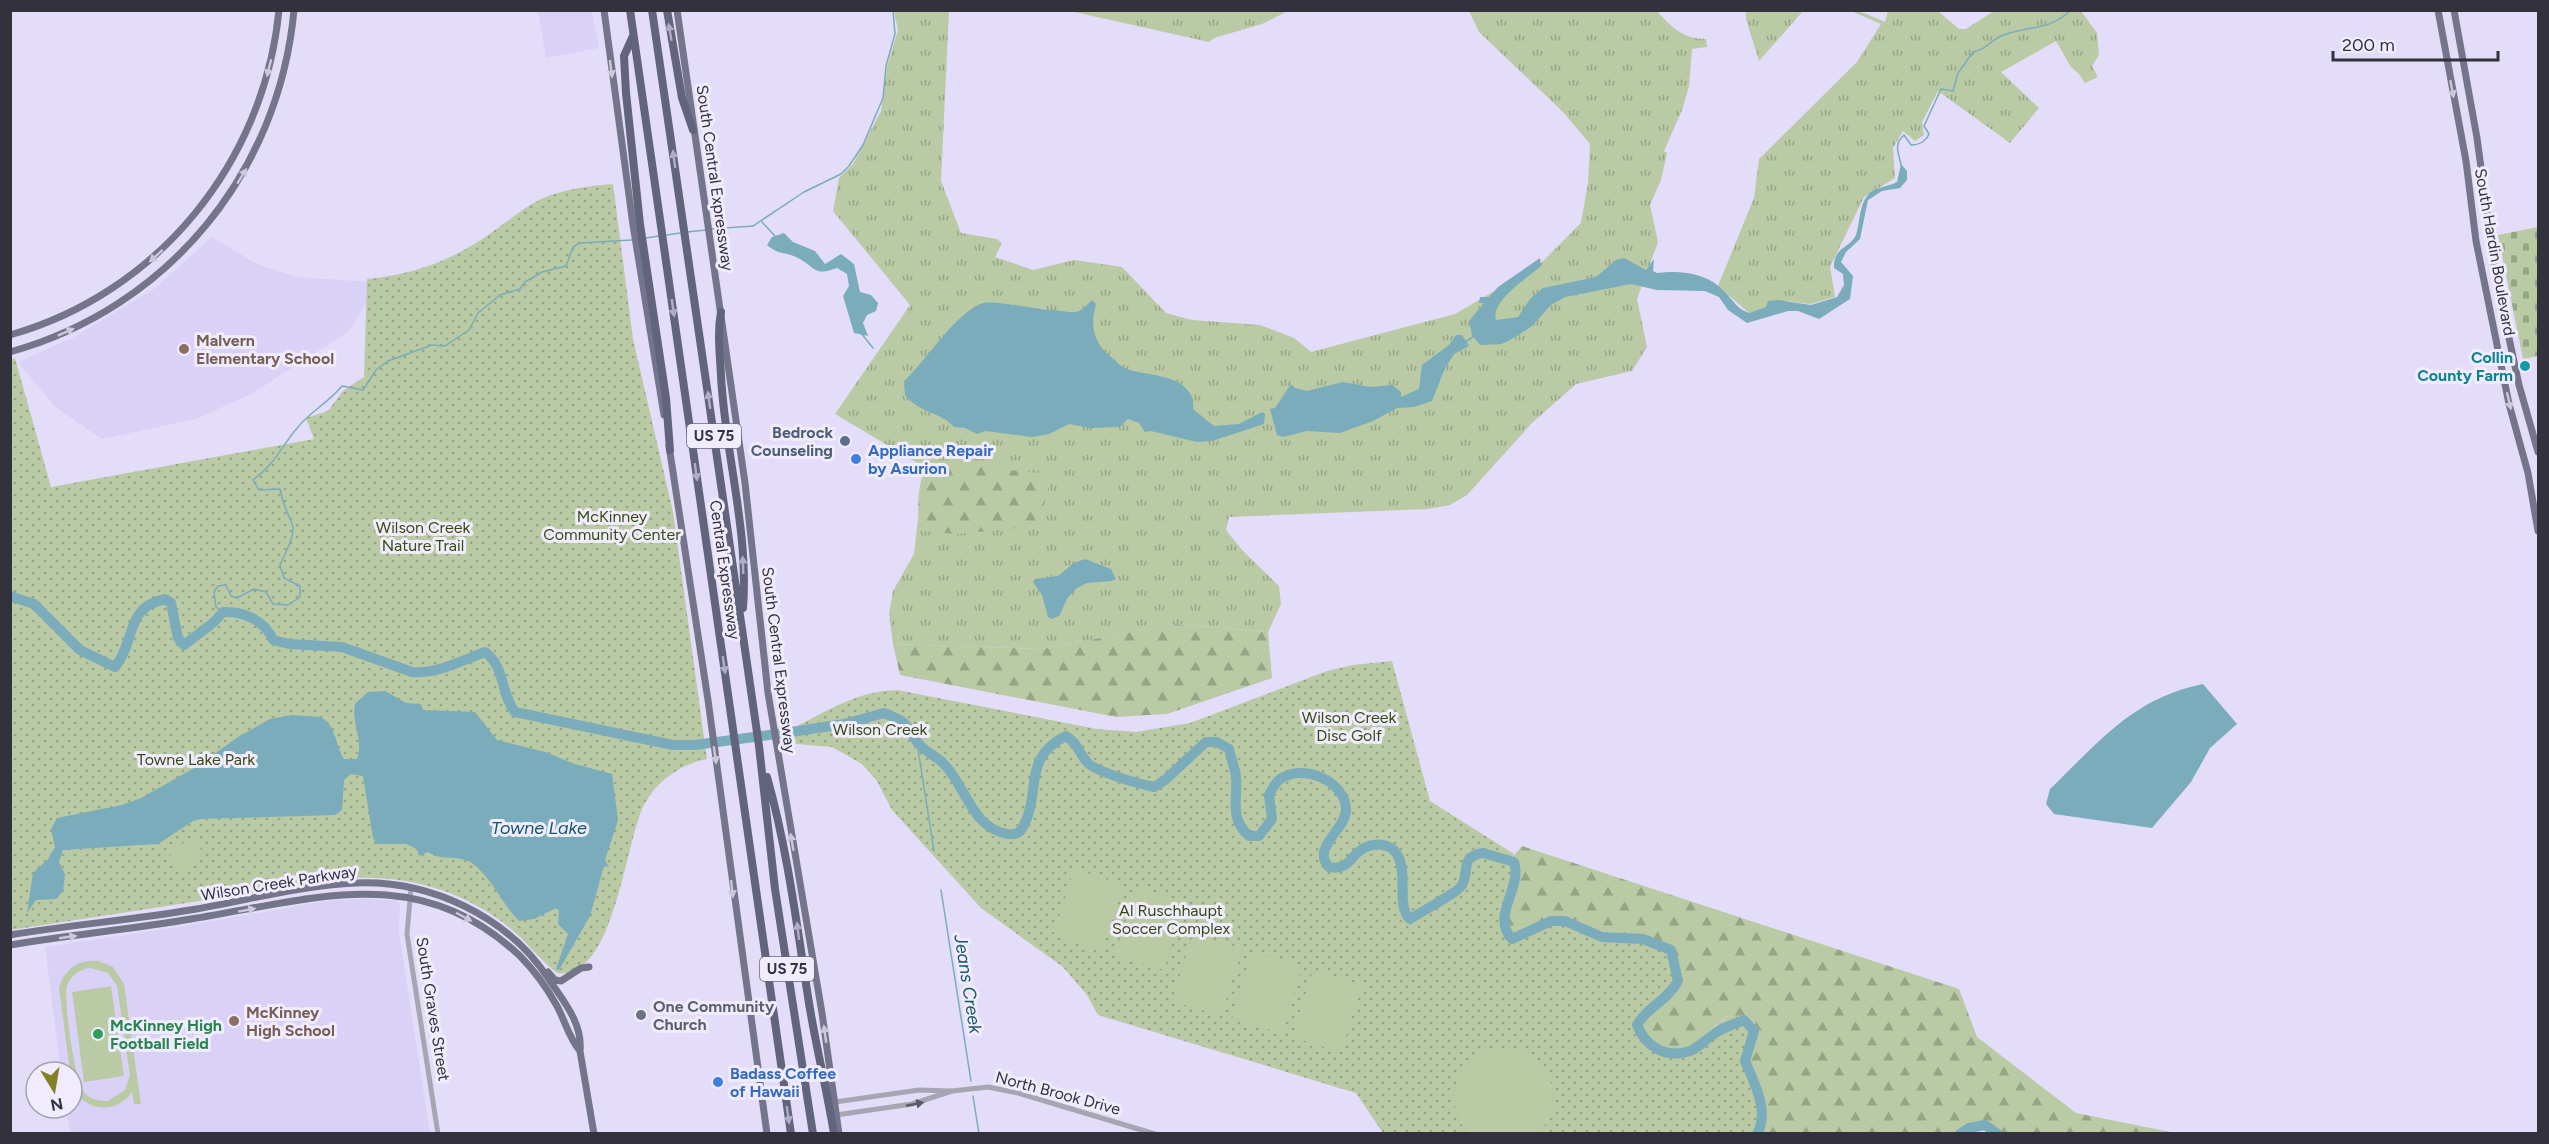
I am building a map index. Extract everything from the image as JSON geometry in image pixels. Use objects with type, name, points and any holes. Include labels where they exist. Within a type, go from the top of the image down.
[{"type":"highway","name":"Central Expressway","points":[[630,10],[791,1134]]},
{"type":"highway","name":"Central Expressway","points":[[652,10],[759,746],[771,803]]},
{"type":"highway","points":[[667,10],[682,98],[693,130]]},
{"type":"highway","points":[[634,36],[624,56],[637,224],[666,398],[670,450]]},
{"type":"highway","points":[[721,312],[718,329],[722,394],[743,561],[741,624]]},
{"type":"highway","points":[[771,803],[834,1134]]},
{"type":"highway","name":"US 75","points":[[771,803],[775,889],[813,1134]]},
{"type":"main road","points":[[10,335],[78,309],[122,283],[165,248],[196,214],[224,175],[259,105],[273,51],[279,10]]},
{"type":"main road","points":[[10,352],[59,335],[99,316],[136,292],[173,262],[209,224],[253,156],[273,111],[286,70],[294,10]]},
{"type":"main road","points":[[604,10],[637,224]]},
{"type":"main road","name":"South Central Expressway","points":[[677,10],[747,495],[768,693],[839,1134]]},
{"type":"main road","name":"South Hardin Boulevard","points":[[2438,10],[2466,160],[2476,241],[2509,404],[2528,473],[2538,530]]},
{"type":"main road","name":"South Hardin Boulevard","points":[[2454,10],[2477,138],[2495,272],[2519,385],[2538,452]]},
{"type":"main road","points":[[259,105],[273,111]]},
{"type":"main road","points":[[670,450],[708,700],[767,1134]]},
{"type":"main road","points":[[305,900],[309,894],[344,888],[355,883]]},
{"type":"main road","name":"Wilson Creek Parkway","points":[[10,935],[355,883],[411,888],[465,907],[511,936],[529,953],[563,998],[581,1040],[580,1051],[594,1134]]},
{"type":"main road","name":"Wilson Creek Parkway","points":[[10,945],[368,892],[410,897],[469,919],[519,956],[550,995],[572,1041],[580,1051]]},
{"type":"main road","points":[[511,936],[526,947],[557,981],[567,979],[581,968],[589,967]]},
{"type":"street","name":"South Graves Street","points":[[411,888],[407,934],[438,1134]]},
{"type":"street","name":"North Brook Drive","points":[[835,1102],[930,1089],[952,1091],[977,1088],[999,1089],[1155,1134]]},
{"type":"street","name":"North Brook Drive","points":[[836,1115],[930,1101],[952,1091]]},
{"type":"street","points":[[894,1094],[896,1107]]},
{"type":"shaded area","points":[[538,11],[592,11],[599,48],[546,58]]},
{"type":"shaded area","name":"Malvern Elementary School","points":[[212,237],[257,264],[297,277],[370,282],[370,298],[348,332],[253,393],[196,419],[102,439],[55,407],[18,362],[76,336],[155,288]]},
{"type":"shaded area","name":"McKinney High School","points":[[332,900],[397,901],[400,906],[399,932],[430,1133],[70,1133],[68,1120],[84,1120],[84,1060],[59,1060],[45,947]]},
{"type":"green space","points":[[1746,10],[1803,11],[1759,61],[1746,19]]},
{"type":"green space","points":[[894,11],[949,11],[941,181],[961,233],[997,239],[1002,243],[995,257],[1033,270],[1074,260],[1122,267],[1166,313],[1192,320],[1260,325],[1294,338],[1311,352],[1455,314],[1539,265],[1581,223],[1588,183],[1590,144],[1563,112],[1479,32],[1469,11],[1657,11],[1678,31],[1691,37],[1706,39],[1707,47],[1692,49],[1689,86],[1682,110],[1664,151],[1667,153],[1661,180],[1650,205],[1658,242],[1637,299],[1647,347],[1632,371],[1576,384],[1532,423],[1467,495],[1450,505],[1428,509],[1229,517],[1226,530],[1242,550],[1279,586],[1281,604],[1268,632],[1175,624],[1042,649],[893,644],[889,614],[893,591],[914,554],[924,467],[835,414],[910,305],[833,211],[839,178],[853,164],[881,111],[887,67],[898,30]]},
{"type":"green space","points":[[1070,11],[1288,11],[1262,24],[1214,38],[1209,42]]},
{"type":"green space","points":[[1851,11],[1859,11],[1885,22],[1888,11],[1938,11],[1959,29],[1966,29],[1994,11],[2081,11],[2097,33],[2099,55],[2092,66],[2098,77],[2085,83],[2071,67],[2056,41],[2001,72],[2039,108],[2010,143],[1938,91],[1922,122],[1924,135],[1915,141],[1903,131],[1893,148],[1895,178],[1864,197],[1830,267],[1835,297],[1810,304],[1788,301],[1749,313],[1718,286],[1754,198],[1759,159],[1857,62],[1881,24]]},
{"type":"green space","points":[[613,184],[633,339],[673,512],[707,759],[697,761],[671,774],[663,780],[645,803],[615,905],[605,932],[592,955],[577,970],[557,973],[510,928],[472,903],[452,894],[409,882],[364,878],[341,879],[11,930],[10,360],[15,358],[51,487],[314,439],[306,418],[328,411],[343,391],[364,377],[367,279],[400,274],[432,265],[477,243],[541,199],[576,188]]},
{"type":"green space","points":[[2538,227],[2538,356],[2523,359],[2498,235]]},
{"type":"green space","points":[[931,462],[1038,473],[1050,481],[1039,526],[957,534],[921,531],[918,515],[920,485],[926,468]]},
{"type":"green space","points":[[1174,624],[1268,632],[1272,678],[1167,714],[1116,717],[900,675],[893,644],[1042,649]]},
{"type":"green space","name":"Al Ruschhaupt Soccer Complex","points":[[1392,661],[1430,801],[1514,854],[1509,861],[1519,869],[1511,891],[1504,926],[1521,940],[1534,928],[1555,918],[1575,920],[1598,935],[1648,938],[1672,954],[1680,983],[1650,1007],[1637,1030],[1663,1050],[1683,1053],[1728,1016],[1736,1016],[1755,1035],[1747,1062],[1763,1116],[1752,1134],[1383,1133],[1356,1093],[1098,1015],[1087,995],[1063,967],[981,908],[892,810],[877,781],[862,764],[832,747],[796,744],[793,728],[856,698],[882,691],[897,690],[1097,729],[1136,732],[1190,723],[1327,671],[1353,665]]},
{"type":"green space","points":[[194,837],[205,857],[180,871],[169,852]]},
{"type":"green space","points":[[1522,846],[1959,989],[1977,1037],[2076,1113],[2175,1133],[1988,1134],[1977,1125],[1963,1134],[1752,1133],[1763,1116],[1747,1062],[1755,1035],[1727,1016],[1683,1053],[1663,1050],[1637,1030],[1650,1007],[1680,983],[1648,938],[1598,935],[1575,920],[1555,918],[1534,928],[1521,940],[1504,926],[1519,869],[1509,861]]},
{"type":"green space","points":[[1074,869],[1123,885],[1102,951],[1053,936]]},
{"type":"green space","points":[[1136,888],[1185,903],[1164,970],[1115,955]]},
{"type":"green space","points":[[1193,934],[1242,949],[1221,1016],[1172,1001]]},
{"type":"green space","points":[[1253,951],[1302,967],[1281,1033],[1232,1018]]},
{"type":"green space","points":[[99,961],[113,967],[124,984],[141,1104],[134,1104],[132,1092],[125,1100],[109,1107],[100,1107],[84,1101],[84,1092],[91,1098],[108,1101],[125,1090],[130,1075],[117,986],[108,973],[91,968],[73,976],[67,986],[67,1006],[75,1060],[69,1060],[59,988],[69,970],[85,962]]},
{"type":"green space","points":[[1313,970],[1362,985],[1341,1052],[1292,1037]]},
{"type":"green space","name":"McKinney High Football Field","points":[[111,986],[124,1076],[84,1082],[84,1060],[81,1060],[72,992]]},
{"type":"green space","points":[[1508,1048],[1523,1052],[1535,1059],[1544,1069],[1553,1094],[1548,1120],[1539,1133],[1468,1133],[1459,1119],[1455,1105],[1455,1090],[1459,1077],[1467,1065],[1478,1056],[1492,1050]]},
{"type":"water","points":[[1901,164],[1907,171],[1907,180],[1900,188],[1882,191],[1868,200],[1860,239],[1846,252],[1841,262],[1853,276],[1850,299],[1819,319],[1798,311],[1788,311],[1747,323],[1728,310],[1719,297],[1705,291],[1657,290],[1631,284],[1565,297],[1551,305],[1531,327],[1501,344],[1480,345],[1472,335],[1469,321],[1484,303],[1479,303],[1480,297],[1489,297],[1498,287],[1540,258],[1541,266],[1504,297],[1496,313],[1496,320],[1518,317],[1530,299],[1543,288],[1596,277],[1616,260],[1624,258],[1646,270],[1654,259],[1653,271],[1657,273],[1693,274],[1710,280],[1738,307],[1749,313],[1766,307],[1768,301],[1778,300],[1811,305],[1837,297],[1844,285],[1843,274],[1834,268],[1836,255],[1854,239],[1865,199],[1874,190],[1897,182]]},
{"type":"water","points":[[784,233],[793,242],[815,251],[825,264],[841,254],[854,264],[860,292],[871,295],[878,303],[876,311],[867,315],[863,323],[868,336],[854,333],[843,296],[849,286],[847,274],[837,268],[823,272],[815,270],[804,261],[776,251],[767,245],[772,237]]},
{"type":"water","points":[[1092,300],[1096,304],[1093,326],[1097,340],[1105,352],[1122,366],[1181,384],[1192,397],[1194,410],[1214,426],[1239,424],[1262,412],[1265,414],[1264,424],[1212,441],[1197,442],[1151,431],[1145,432],[1139,423],[1128,419],[1120,427],[1090,428],[1069,424],[1049,434],[1032,437],[986,431],[977,434],[965,428],[954,427],[943,418],[916,405],[905,395],[904,381],[952,326],[973,308],[988,302],[1074,312],[1082,309]]},
{"type":"water","points":[[1456,335],[1462,335],[1469,346],[1454,354],[1445,368],[1432,401],[1414,407],[1397,408],[1373,421],[1340,433],[1307,431],[1283,437],[1277,435],[1270,409],[1275,408],[1291,384],[1295,388],[1307,391],[1343,382],[1370,387],[1392,385],[1401,392],[1401,397],[1419,389],[1422,365],[1449,345]]},
{"type":"water","points":[[1085,559],[1111,569],[1116,579],[1087,583],[1077,588],[1068,597],[1059,616],[1052,619],[1048,617],[1042,595],[1033,582],[1035,579],[1058,576],[1074,563]]},
{"type":"water","points":[[2203,684],[2237,724],[2210,748],[2191,782],[2152,828],[2054,814],[2046,804],[2050,789],[2101,739],[2137,711],[2156,700]]},
{"type":"water","name":"Towne Lake","points":[[385,691],[406,703],[421,704],[423,710],[475,712],[497,740],[545,752],[575,764],[612,774],[618,820],[605,860],[609,867],[604,866],[590,916],[559,970],[556,969],[568,934],[558,924],[559,911],[556,908],[534,919],[519,921],[485,876],[467,860],[440,857],[428,852],[419,856],[417,849],[406,844],[377,844],[373,838],[363,776],[351,774],[344,780],[342,810],[335,815],[201,819],[193,821],[158,844],[63,850],[59,862],[65,874],[63,891],[56,899],[36,900],[27,913],[33,873],[48,859],[55,847],[51,829],[57,818],[122,805],[141,798],[196,767],[238,737],[270,719],[292,715],[320,717],[332,730],[344,759],[357,759],[359,745],[355,704],[368,692]]},
{"type":"waterway","points":[[711,229],[753,226],[804,192],[841,174],[849,166],[863,145],[883,98],[886,66],[895,34],[893,10]]},
{"type":"waterway","points":[[1901,165],[1899,142],[1904,135],[1911,145],[1926,139],[1929,134],[1924,126],[1941,89],[1953,91],[1958,73],[1973,52],[2001,36],[2054,22],[2071,10]]},
{"type":"waterway","points":[[762,222],[775,236]]},
{"type":"waterway","points":[[687,232],[706,230]]},
{"type":"waterway","points":[[667,235],[680,233]]},
{"type":"waterway","points":[[646,238],[659,236]]},
{"type":"waterway","points":[[223,612],[216,607],[214,592],[218,586],[226,585],[231,596],[237,598],[254,589],[266,592],[273,604],[288,605],[300,597],[300,586],[284,578],[280,565],[293,531],[280,489],[259,490],[253,480],[273,461],[308,416],[342,386],[363,390],[376,370],[388,361],[432,345],[445,346],[469,330],[478,313],[500,295],[520,289],[525,282],[542,272],[566,266],[573,247],[580,243],[632,240]]},
{"type":"waterway","points":[[861,333],[873,348]]},
{"type":"waterway","points":[[1465,342],[1473,337]]},
{"type":"waterway","name":"Wilson Creek","points":[[10,596],[34,604],[80,650],[115,667],[122,657],[137,617],[152,603],[165,599],[171,603],[178,638],[184,645],[214,622],[223,612],[231,612],[246,615],[259,622],[273,640],[289,644],[342,647],[412,672],[440,669],[485,652],[496,665],[510,705],[515,712],[673,745],[695,745],[844,724],[884,713],[904,723],[918,743],[945,765],[971,806],[986,824],[996,831],[1008,834],[1017,833],[1023,827],[1031,802],[1038,765],[1043,755],[1052,745],[1066,736],[1092,766],[1118,777],[1154,787],[1165,780],[1206,742],[1217,742],[1229,749],[1236,777],[1237,816],[1239,823],[1249,836],[1259,836],[1272,819],[1269,795],[1279,780],[1299,773],[1311,774],[1331,783],[1344,800],[1346,811],[1326,846],[1324,853],[1329,867],[1341,867],[1366,847],[1381,845],[1391,848],[1401,863],[1404,907],[1410,919],[1459,888],[1464,880],[1468,861],[1483,853],[1514,862],[1516,872],[1504,921],[1506,930],[1512,939],[1551,921],[1565,921],[1602,937],[1643,939],[1671,950],[1678,981],[1637,1025],[1651,1045],[1665,1052],[1681,1053],[1694,1049],[1717,1032],[1744,1020],[1754,1031],[1745,1061],[1761,1107],[1761,1125],[1757,1134]]},
{"type":"waterway","name":"Jeans Creek","points":[[917,743],[934,851]]},
{"type":"waterway","name":"Jeans Creek","points":[[941,890],[971,1081]]},
{"type":"waterway","name":"Jeans Creek","points":[[973,1096],[979,1134]]},
{"type":"waterway","name":"Wilson Creek","points":[[1960,1134],[1969,1128],[1985,1125],[1998,1134]]},
{"type":"place","name":"Malvern Elementary School","points":[[184,349]]},
{"type":"place","name":"Collin County Farm","points":[[2525,366]]},
{"type":"place","name":"Bedrock Counseling","points":[[845,441]]},
{"type":"place","name":"Appliance Repair by Asurion","points":[[856,459]]},
{"type":"place","name":"One Community Church","points":[[641,1015]]},
{"type":"place","name":"McKinney High School","points":[[234,1021]]},
{"type":"place","name":"McKinney High Football Field","points":[[98,1034]]},
{"type":"place","name":"Badass Coffee of Hawaii","points":[[718,1082]]},
{"type":"park label","name":"McKinney Community Center","points":[[612,525]]},
{"type":"park label","name":"Wilson Creek Nature Trail","points":[[423,536]]},
{"type":"park label","name":"Wilson Creek Disc Golf","points":[[1349,726]]},
{"type":"park label","name":"Towne Lake Park","points":[[196,759]]}]
